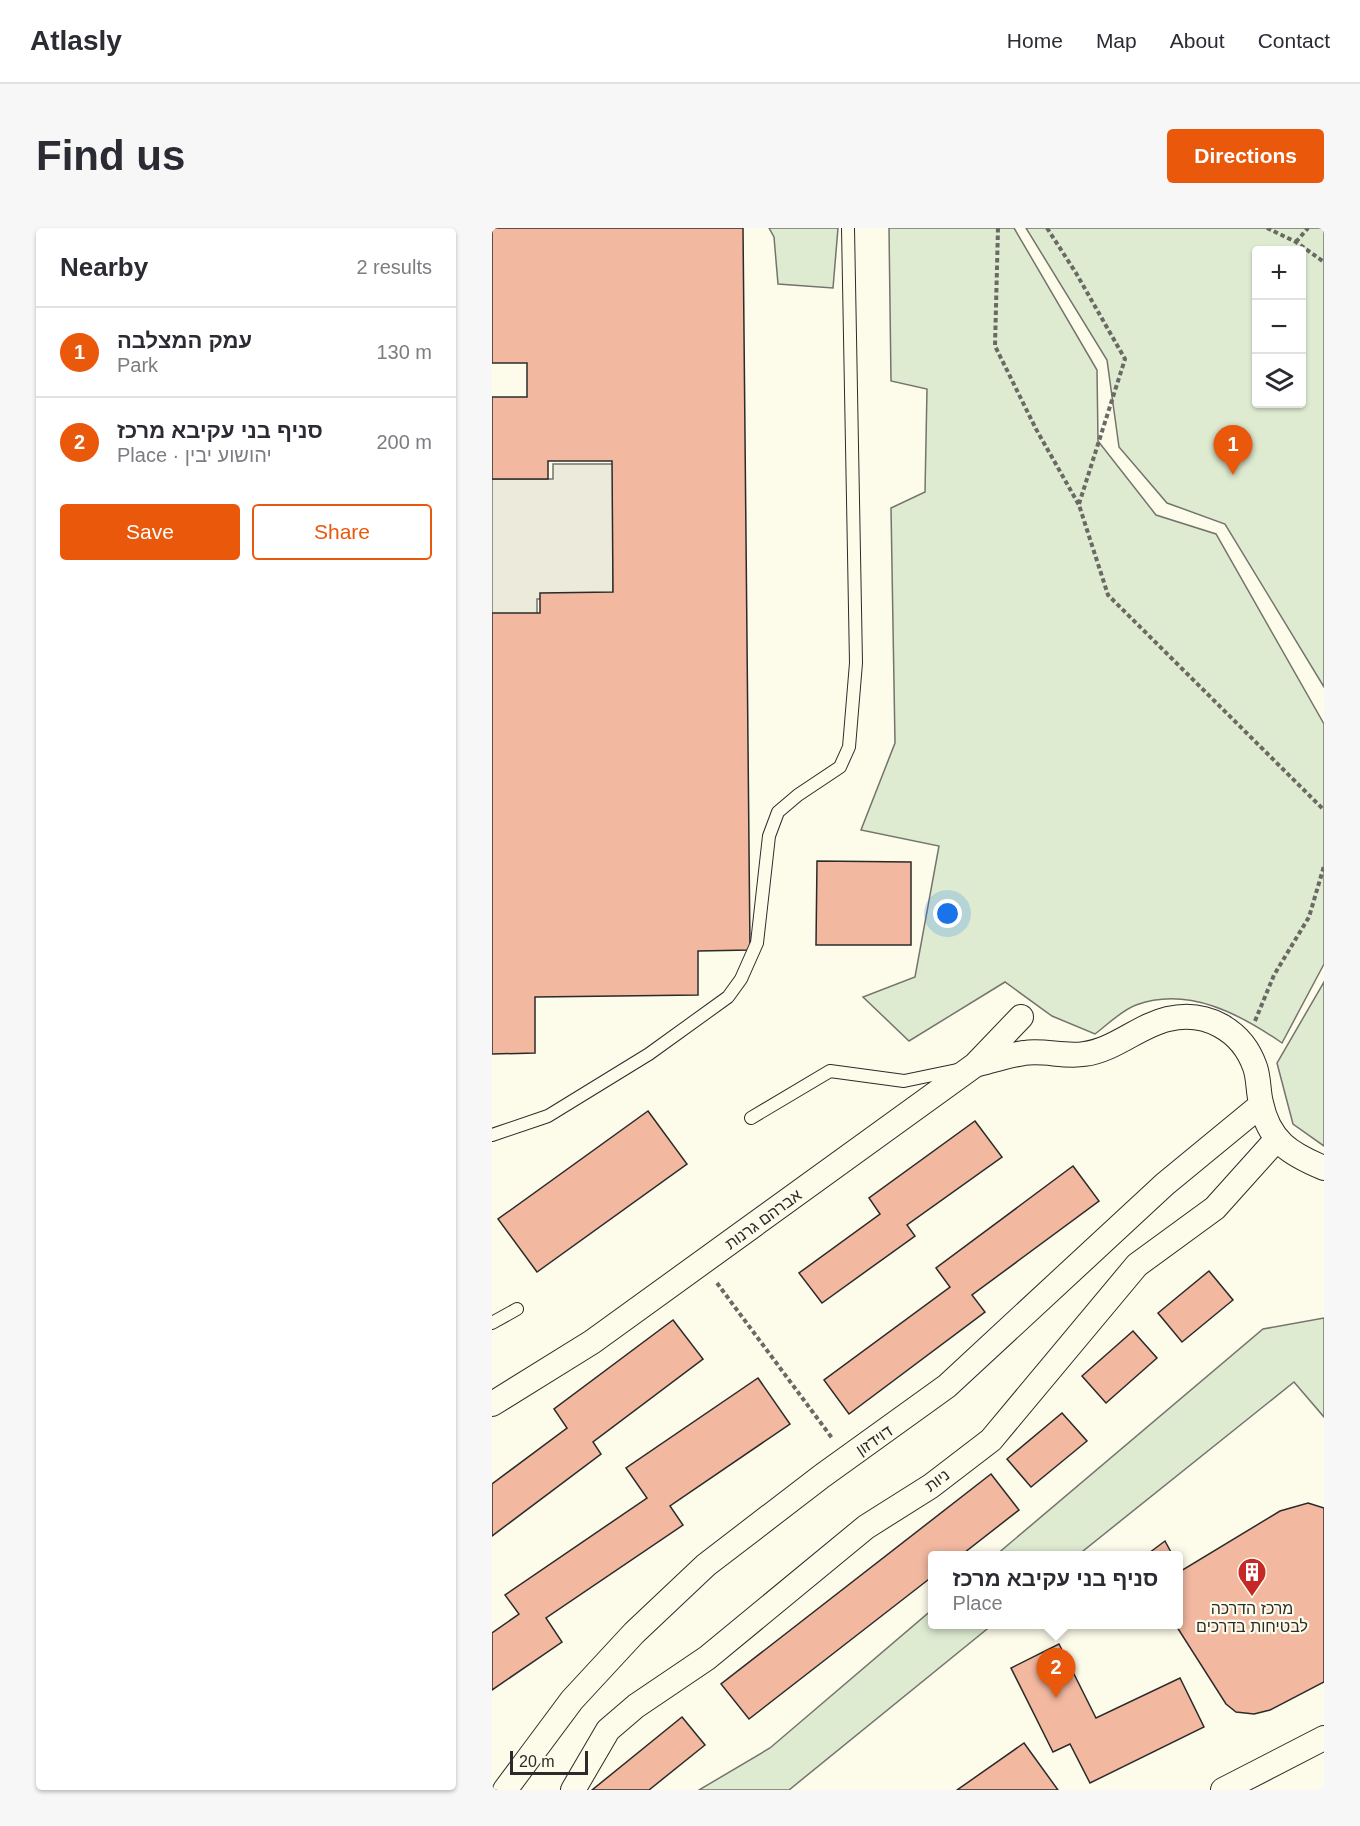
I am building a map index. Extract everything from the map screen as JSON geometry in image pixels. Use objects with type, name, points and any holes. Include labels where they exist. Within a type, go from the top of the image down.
[{"type":"street","name":"אברהם גרנות","points":[[492,1404],[592,1342],[975,1065],[1022,1017]]},
{"type":"street","points":[[975,1065],[1026,1053],[1083,1054],[1107,1049],[1167,1019],[1187,1017],[1208,1019],[1228,1029],[1244,1047],[1255,1068],[1261,1105],[1276,1140],[1294,1156],[1324,1168]]},
{"type":"street","name":"דוידזון","points":[[506,1790],[572,1700],[634,1633],[706,1565],[947,1386],[1165,1184],[1261,1105]]},
{"type":"street","name":"ניות","points":[[573,1790],[608,1730],[636,1706],[708,1658],[866,1527],[931,1486],[991,1440],[1137,1265],[1215,1208],[1276,1140]]},
{"type":"street","points":[[1223,1790],[1324,1738]]},
{"type":"lane","points":[[492,1135],[548,1116],[650,1054],[728,997],[741,979],[757,944],[769,836],[778,812],[798,795],[840,767],[849,747],[856,663],[849,228]]},
{"type":"lane","points":[[751,1118],[830,1071],[903,1081],[975,1065]]},
{"type":"lane","points":[[492,1323],[517,1309]]},
{"type":"path","points":[[998,228],[995,346],[1036,429],[1079,505],[1108,595],[1324,810]]},
{"type":"path","points":[[1047,228],[1076,273],[1125,359],[1079,505]]},
{"type":"path","points":[[1267,228],[1296,242],[1324,262]]},
{"type":"path","points":[[1296,242],[1308,228]]},
{"type":"path","points":[[1244,1047],[1274,975],[1309,917],[1324,866]]},
{"type":"path","points":[[702,1263],[847,1459]]},
{"type":"green space","points":[[769,228],[838,228],[833,288],[778,284],[774,237]]},
{"type":"green space","points":[[889,228],[1014,228],[1097,370],[1098,441],[1156,515],[1216,534],[1324,724],[1324,964],[1282,1043],[1231,1013],[1194,1001],[1175,999],[1155,1000],[1131,1007],[1095,1034],[1052,1016],[1005,982],[909,1041],[863,997],[915,977],[939,846],[861,830],[895,743],[891,508],[925,492],[927,389],[891,381]]},
{"type":"green space","points":[[1026,228],[1324,228],[1324,687],[1225,524],[1167,503],[1119,447],[1107,360]]},
{"type":"green space","points":[[1324,982],[1324,1146],[1293,1124],[1277,1063]]},
{"type":"green space","points":[[1324,1318],[1324,1417],[1294,1382],[1083,1551],[1001,1551],[1263,1329]]},
{"type":"green space","points":[[928,1613],[928,1629],[987,1629],[789,1790],[699,1790],[770,1748]]},
{"type":"shaded area","points":[[553,464],[613,464],[613,599],[537,599],[537,617],[492,617],[492,479],[553,479]]},
{"type":"building","points":[[492,228],[743,228],[750,950],[698,951],[698,995],[535,997],[535,1053],[492,1054],[492,613],[540,613],[540,593],[613,592],[612,461],[548,461],[548,479],[492,479],[492,397],[527,397],[527,363],[492,363]]},
{"type":"building","points":[[817,861],[911,862],[911,945],[816,945]]},
{"type":"building","points":[[648,1111],[687,1164],[537,1272],[498,1219]]},
{"type":"building","points":[[975,1121],[1002,1157],[907,1225],[915,1236],[822,1303],[799,1273],[880,1214],[869,1198]]},
{"type":"building","points":[[1073,1166],[1099,1201],[972,1295],[985,1312],[849,1414],[824,1380],[950,1287],[936,1268]]},
{"type":"building","points":[[1209,1271],[1233,1300],[1182,1342],[1158,1313]]},
{"type":"building","points":[[673,1320],[703,1359],[593,1442],[601,1454],[492,1536],[492,1484],[567,1428],[554,1409]]},
{"type":"building","points":[[1133,1331],[1157,1358],[1106,1403],[1082,1376]]},
{"type":"building","points":[[758,1378],[790,1424],[670,1506],[683,1525],[546,1618],[562,1642],[492,1690],[492,1633],[519,1614],[505,1595],[647,1498],[626,1468]]},
{"type":"building","points":[[1062,1413],[1087,1441],[1031,1487],[1007,1459]]},
{"type":"building","points":[[991,1474],[1019,1510],[966,1551],[928,1551],[928,1580],[749,1719],[721,1684]]},
{"type":"building","name":"מרכז הדרכה לבטיחות בדרכים","points":[[1308,1503],[1324,1508],[1324,1682],[1270,1710],[1254,1714],[1236,1712],[1226,1704],[1178,1629],[1183,1629],[1183,1570],[1280,1511]]},
{"type":"building","points":[[1165,1541],[1170,1551],[1152,1551]]},
{"type":"building","points":[[1059,1644],[1096,1718],[1180,1678],[1204,1727],[1090,1783],[1070,1744],[1053,1752],[1011,1668]]},
{"type":"building","points":[[682,1717],[705,1745],[649,1790],[592,1790]]},
{"type":"building","points":[[1024,1743],[1058,1790],[957,1790]]},
{"type":"place","name":"עמק המצלבה","points":[[1233,475]]},
{"type":"place","name":"מרכז הדרכה לבטיחות בדרכים","points":[[1252,1598]]},
{"type":"place","name":"סניף בני עקיבא מרכז","points":[[1056,1698]]}]
